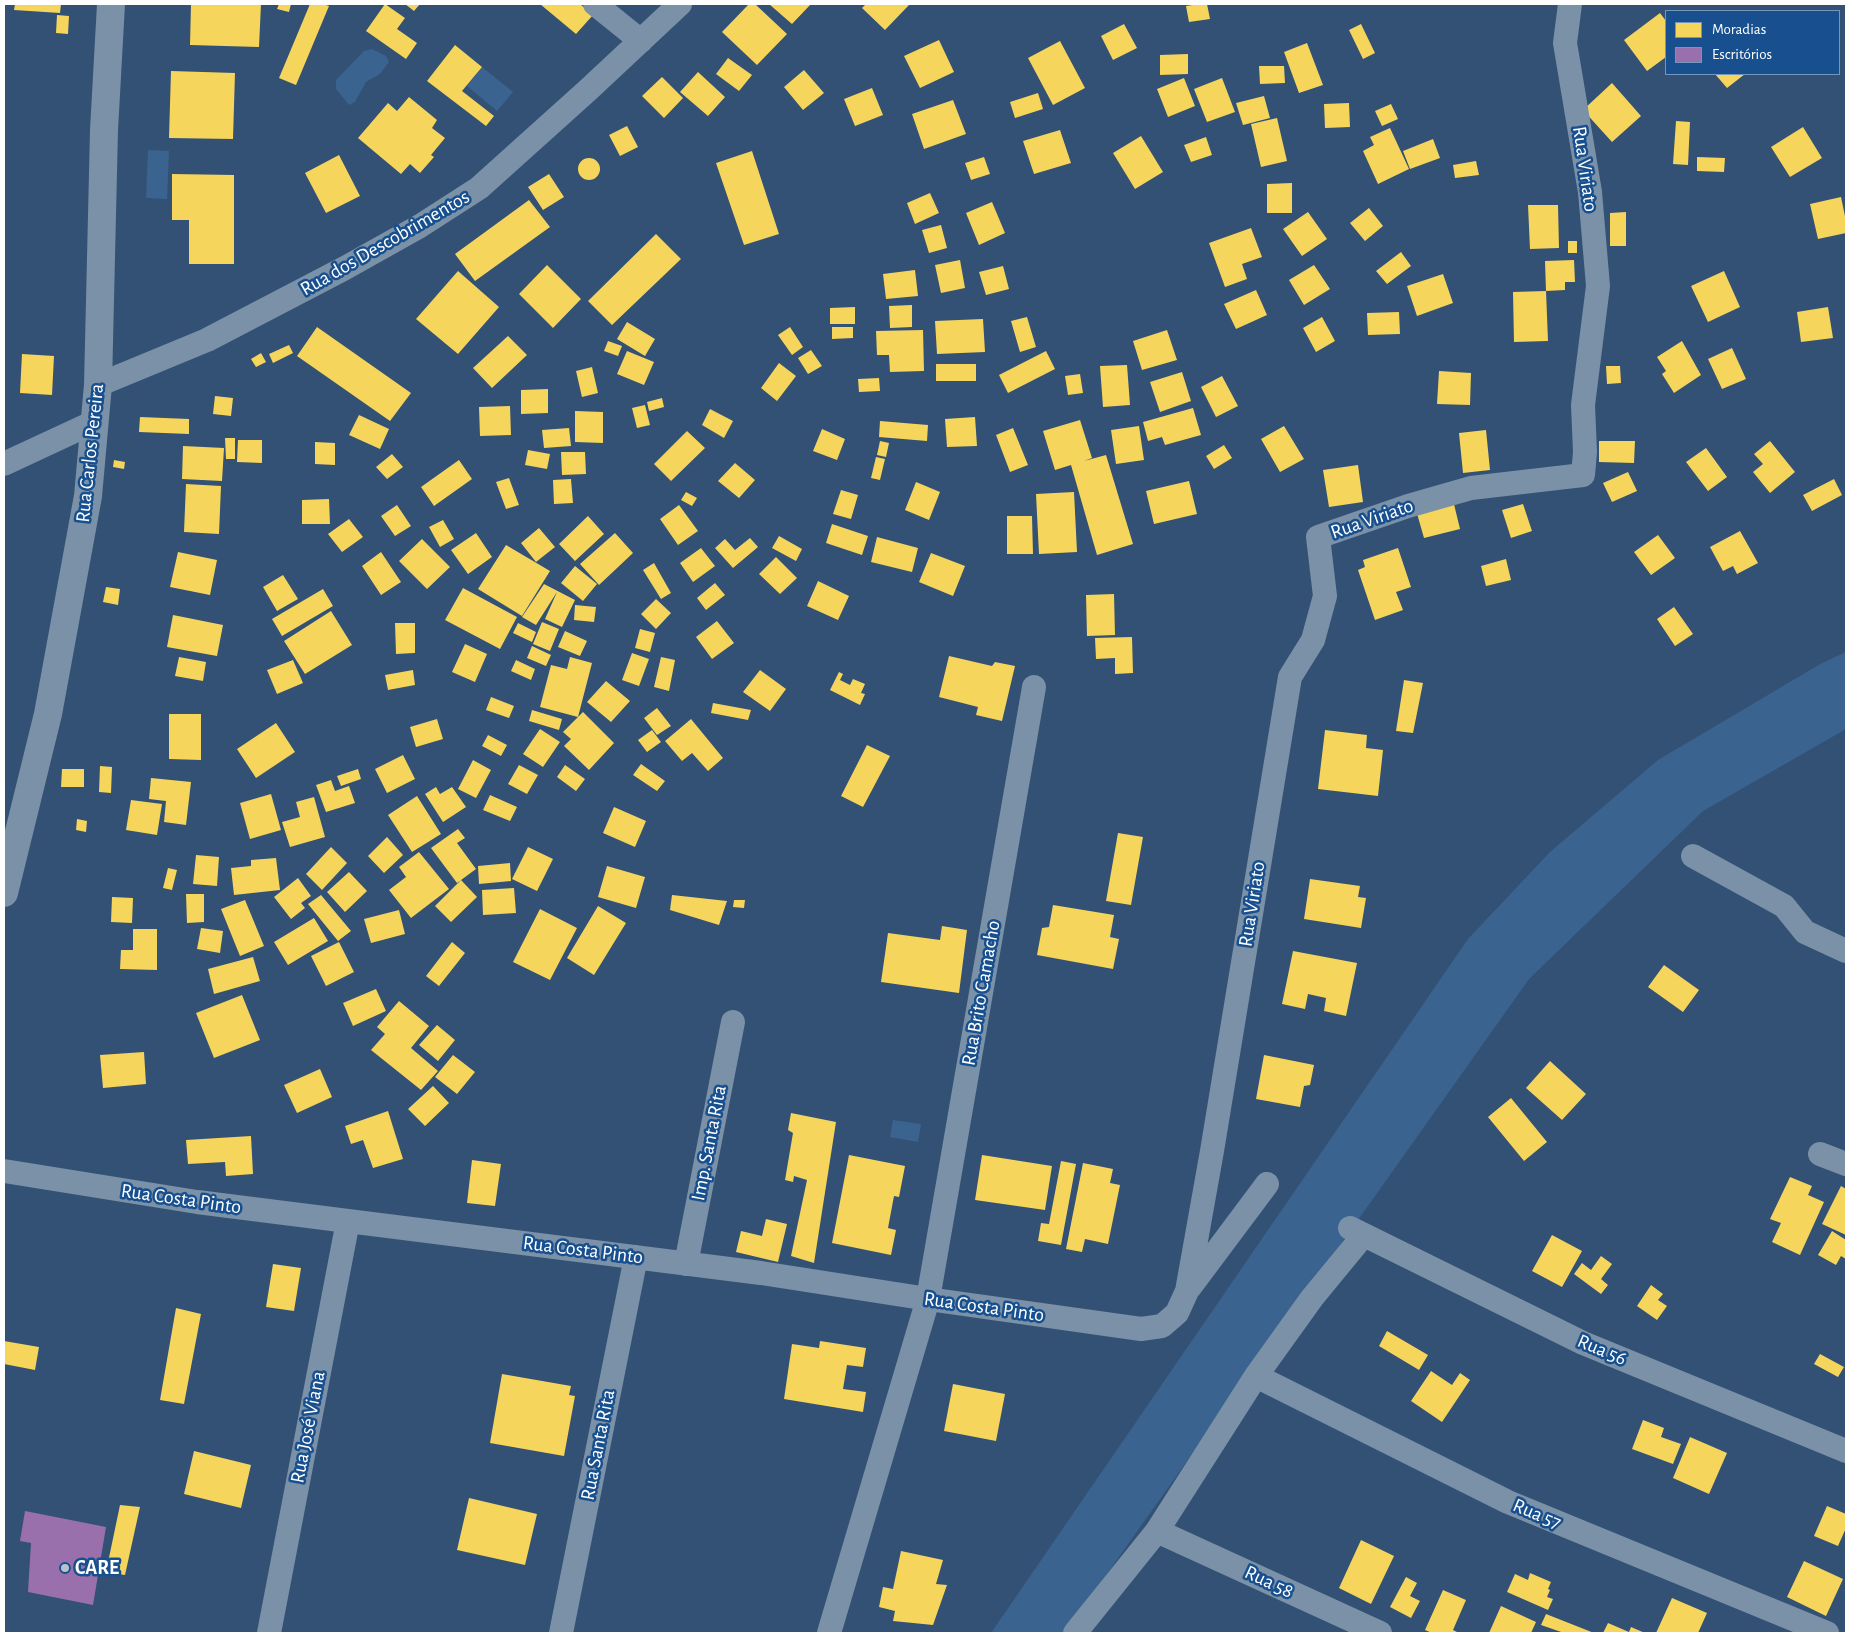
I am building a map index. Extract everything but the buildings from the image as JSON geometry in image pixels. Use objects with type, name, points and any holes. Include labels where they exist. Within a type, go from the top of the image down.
[{"type":"street","name":"Rua Carlos Pereira","points":[[4,893],[48,714],[88,496],[98,385],[104,130],[111,4]]},
{"type":"street","points":[[595,4],[641,40]]},
{"type":"street","name":"Rua dos Descobrimentos","points":[[98,385],[207,340],[345,268],[427,222],[480,188],[680,4]]},
{"type":"street","name":"Rua Viriato","points":[[1162,1326],[1178,1312],[1187,1291],[1290,677],[1313,640],[1325,596],[1318,537],[1408,506],[1470,488],[1583,475],[1583,404],[1598,286],[1590,192],[1565,42],[1570,4]]},
{"type":"street","points":[[4,464],[94,422]]},
{"type":"street","name":"Rua Brito Camacho","points":[[829,1633],[928,1299],[1034,687]]},
{"type":"street","points":[[1693,856],[1784,906],[1805,932],[1846,950]]},
{"type":"street","name":"Imp. Santa Rita","points":[[686,1264],[733,1022]]},
{"type":"street","points":[[1820,1154],[1846,1164]]},
{"type":"street","name":"Rua Costa Pinto","points":[[4,1171],[197,1202],[761,1273],[1140,1329],[1162,1326]]},
{"type":"street","points":[[1187,1291],[1267,1184]]},
{"type":"street","name":"Rua José Viana","points":[[268,1633],[348,1221]]},
{"type":"street","name":"Rua 56","points":[[1256,1376],[1357,1232],[1583,1343],[1846,1452]]},
{"type":"street","name":"Rua Santa Rita","points":[[561,1633],[636,1257]]},
{"type":"street","points":[[1075,1633],[1157,1530],[1256,1376]]},
{"type":"street","name":"Rua 57","points":[[1256,1376],[1508,1502],[1827,1633]]},
{"type":"street","name":"Rua 58","points":[[1157,1530],[1380,1633]]},
{"type":"water","points":[[372,49],[386,56],[389,62],[380,74],[366,82],[355,102],[349,105],[336,89],[336,80],[364,51]]},
{"type":"water","points":[[482,67],[513,92],[497,111],[467,86]]},
{"type":"water","points":[[148,150],[169,151],[167,199],[146,198]]},
{"type":"water","points":[[1846,652],[1846,729],[1703,811],[1529,979],[1065,1633],[991,1633],[1468,939],[1550,852],[1658,760],[1822,663]]},
{"type":"water","points":[[893,1120],[921,1124],[918,1142],[890,1137]]},
{"type":"place","name":"CARE","points":[[65,1568]]}]
